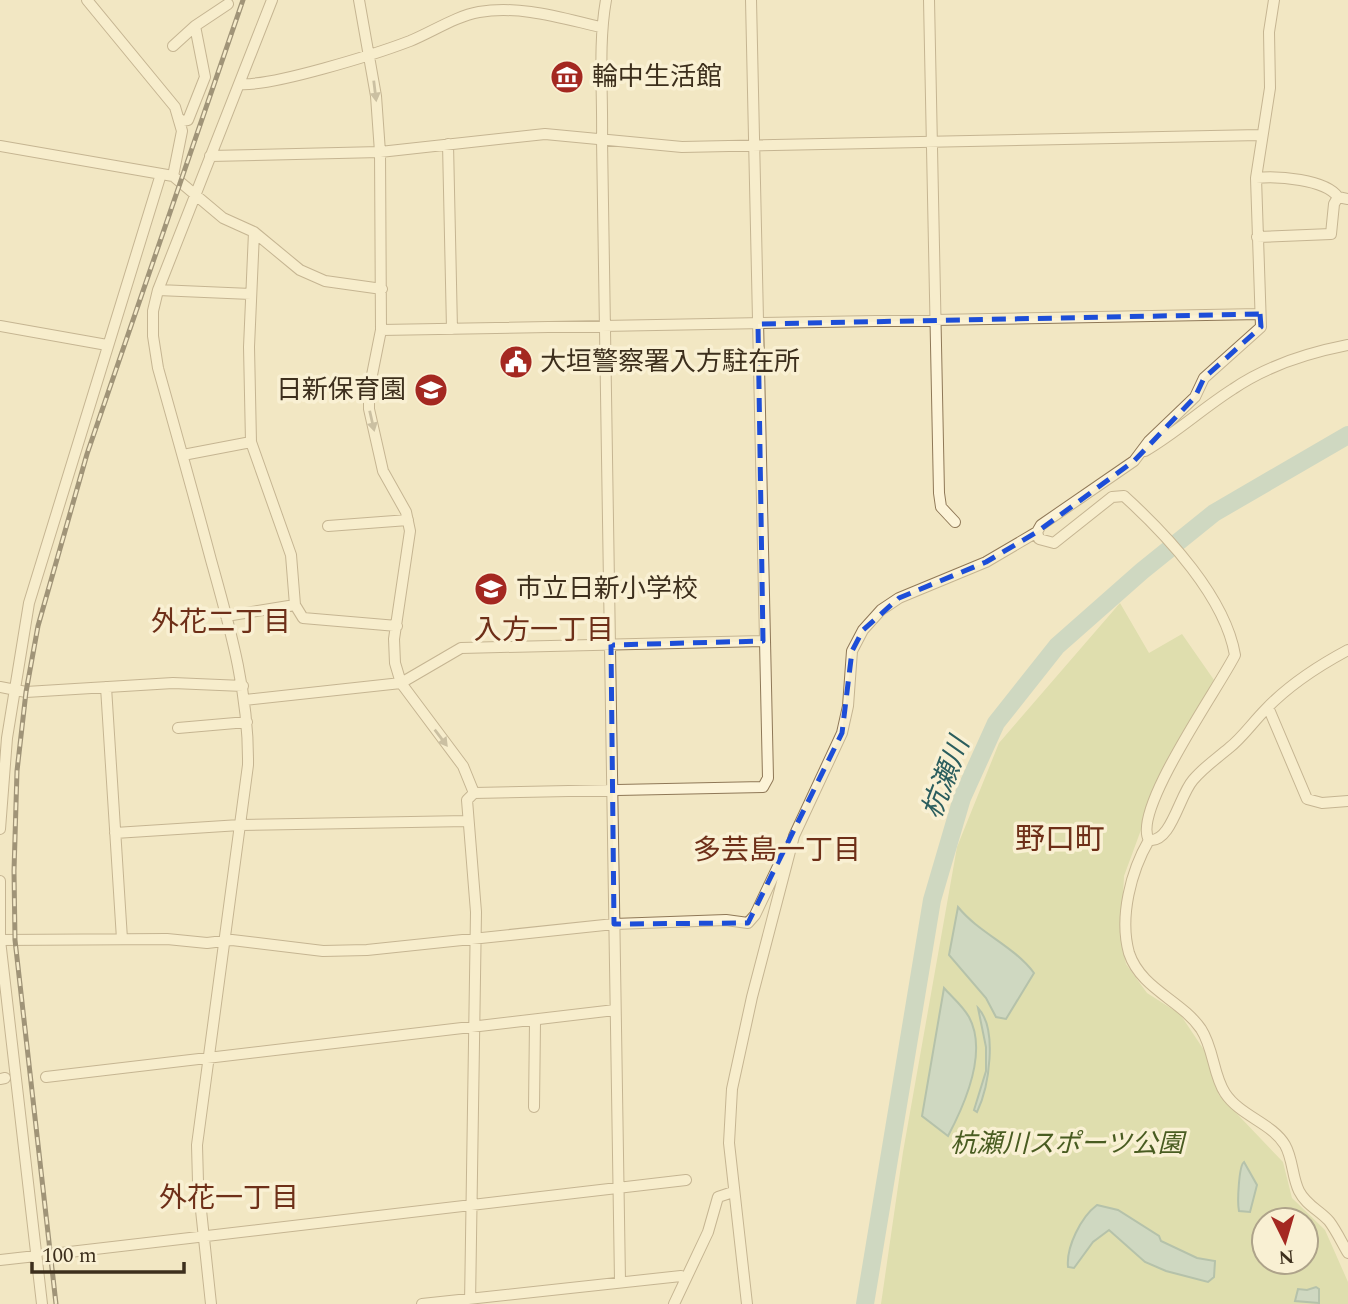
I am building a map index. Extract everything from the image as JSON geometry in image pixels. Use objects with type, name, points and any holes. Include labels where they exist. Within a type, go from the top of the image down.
[{"type":"street","points":[[211,1304],[197,1145],[248,765],[247,722],[243,686],[226,616],[153,336],[153,310],[195,193],[271,0]]},
{"type":"street","points":[[359,0],[370,53],[380,152],[381,330],[369,390],[369,409],[383,471],[408,520],[410,547],[397,626],[395,663],[401,683],[463,766],[474,793]]},
{"type":"street","points":[[472,0],[475,13]]},
{"type":"street","points":[[606,0],[601,27],[604,54],[602,140],[620,1281]]},
{"type":"street","points":[[469,1301],[476,912],[467,800],[474,793],[763,787],[768,778],[751,0]]},
{"type":"street","points":[[929,0],[939,493],[941,507],[955,522]]},
{"type":"street","points":[[1142,452],[1149,441],[1195,397],[1204,378],[1261,327],[1256,178],[1260,135],[1270,89],[1269,32],[1274,0]]},
{"type":"street","points":[[90,1],[127,52],[146,69],[175,107],[181,121],[181,146],[173,176]]},
{"type":"street","points":[[173,46],[195,26],[228,4]]},
{"type":"street","points":[[239,84],[272,81],[407,42],[475,13],[510,10],[541,13],[601,27]]},
{"type":"street","points":[[181,121],[188,120],[205,77],[195,26]]},
{"type":"street","points":[[211,156],[380,152],[545,134],[682,147],[932,139],[1260,135]]},
{"type":"street","points":[[448,144],[452,329]]},
{"type":"street","points":[[0,146],[173,176],[223,218],[254,232],[300,270],[325,282],[382,289]]},
{"type":"street","points":[[0,829],[1,796],[14,689],[29,603],[161,174]]},
{"type":"street","points":[[1256,178],[1309,183],[1332,189],[1345,198],[1334,204],[1331,234],[1256,237]]},
{"type":"street","points":[[254,232],[251,294],[251,442],[291,555],[295,606],[303,618],[397,626]]},
{"type":"street","points":[[159,290],[251,294]]},
{"type":"street","points":[[381,330],[1260,314]]},
{"type":"street","points":[[0,326],[107,345]]},
{"type":"street","points":[[0,940],[251,941],[281,948],[323,951],[614,924],[726,920],[748,923],[755,915],[842,733],[848,706],[852,651],[863,629],[881,610],[899,597],[986,562],[1037,532],[1041,526],[1142,452],[1234,388],[1271,368],[1313,352],[1348,345]]},
{"type":"street","points":[[183,455],[251,442]]},
{"type":"street","points":[[1037,532],[1039,539],[1054,543],[1112,497],[1118,494],[1124,496],[1206,587],[1231,636],[1235,655],[1164,778],[1146,827],[1149,840],[1138,859],[1129,891],[1129,953],[1143,978],[1187,1012],[1202,1030],[1213,1052],[1223,1091],[1238,1109],[1284,1144],[1298,1188],[1306,1202],[1328,1221],[1348,1253]]},
{"type":"street","points":[[328,526],[408,520]]},
{"type":"street","points":[[226,616],[295,606]]},
{"type":"street","points":[[245,700],[401,683],[461,648],[763,641]]},
{"type":"street","points":[[1149,840],[1157,841],[1166,836],[1180,799],[1190,783],[1212,760],[1231,747],[1268,707],[1296,683],[1348,650]]},
{"type":"street","points":[[0,687],[26,692],[173,683],[243,686]]},
{"type":"street","points":[[106,687],[122,939]]},
{"type":"street","points":[[1268,707],[1307,799],[1322,803],[1348,801]]},
{"type":"street","points":[[178,728],[247,722]]},
{"type":"street","points":[[115,833],[240,825],[468,821]]},
{"type":"street","points":[[747,1304],[729,1143],[733,1089],[755,984],[794,836]]},
{"type":"street","points":[[0,881],[0,940],[42,1304]]},
{"type":"street","points":[[46,1077],[535,1022],[615,1010]]},
{"type":"street","points":[[534,1107],[535,1022]]},
{"type":"street","points":[[61,1253],[685,1180]]},
{"type":"street","points":[[674,1304],[708,1232],[718,1197],[733,1192]]},
{"type":"street","points":[[0,1260],[36,1256]]},
{"type":"street","points":[[422,1304],[469,1301],[620,1281],[681,1276],[685,1280]]},
{"type":"highlighted area","points":[[1260,314],[1261,327],[1204,378],[1195,397],[1134,461],[1037,532],[986,562],[899,598],[863,630],[852,651],[842,733],[748,923],[614,924],[611,645],[763,641],[758,324]]},
{"type":"green space","name":"杭瀬川スポーツ公園","points":[[1120,603],[1149,653],[1182,634],[1214,680],[1163,770],[1124,876],[1121,939],[1126,964],[1147,993],[1180,1014],[1206,1053],[1219,1095],[1283,1162],[1292,1198],[1300,1206],[1250,1206],[1250,1276],[1320,1276],[1320,1225],[1325,1230],[1348,1282],[1348,1304],[881,1304],[903,1152],[957,847],[999,743]]},
{"type":"water","points":[[958,907],[1017,955],[1034,973],[1006,1019],[996,1017],[986,998],[949,955]]},
{"type":"water","points":[[944,988],[969,1017],[976,1046],[972,1078],[948,1136],[922,1116]]},
{"type":"water","points":[[978,1008],[988,1030],[990,1058],[985,1088],[977,1112],[974,1110],[986,1071],[986,1047]]},
{"type":"water","points":[[1244,1162],[1257,1185],[1250,1212],[1239,1211],[1238,1206]]},
{"type":"water","points":[[1097,1205],[1118,1210],[1159,1236],[1161,1241],[1197,1258],[1215,1261],[1214,1277],[1208,1282],[1166,1271],[1145,1262],[1109,1230],[1093,1242],[1074,1268],[1068,1267],[1069,1251],[1076,1233],[1085,1217]]},
{"type":"water","points":[[1298,1289],[1319,1289],[1319,1303],[1295,1301]]},
{"type":"waterway","name":"杭瀬川","points":[[865,1304],[932,900],[962,798],[996,723],[1057,646],[1142,571],[1214,513],[1348,435]]},
{"type":"railway","points":[[56,1304],[15,940],[17,771],[26,692],[38,626],[87,454],[243,0]]},
{"type":"place","name":"輪中生活館","points":[[567,77]]},
{"type":"place","name":"大垣警察署入方駐在所","points":[[516,362]]},
{"type":"place","name":"日新保育園","points":[[431,390]]},
{"type":"place","name":"市立日新小学校","points":[[491,589]]},
{"type":"district","name":"外花二丁目","points":[[221,622]]},
{"type":"district","name":"入方一丁目","points":[[544,630]]},
{"type":"district","name":"野口町","points":[[1060,840]]},
{"type":"district","name":"多芸島一丁目","points":[[777,850]]},
{"type":"district","name":"外花一丁目","points":[[229,1198]]}]
